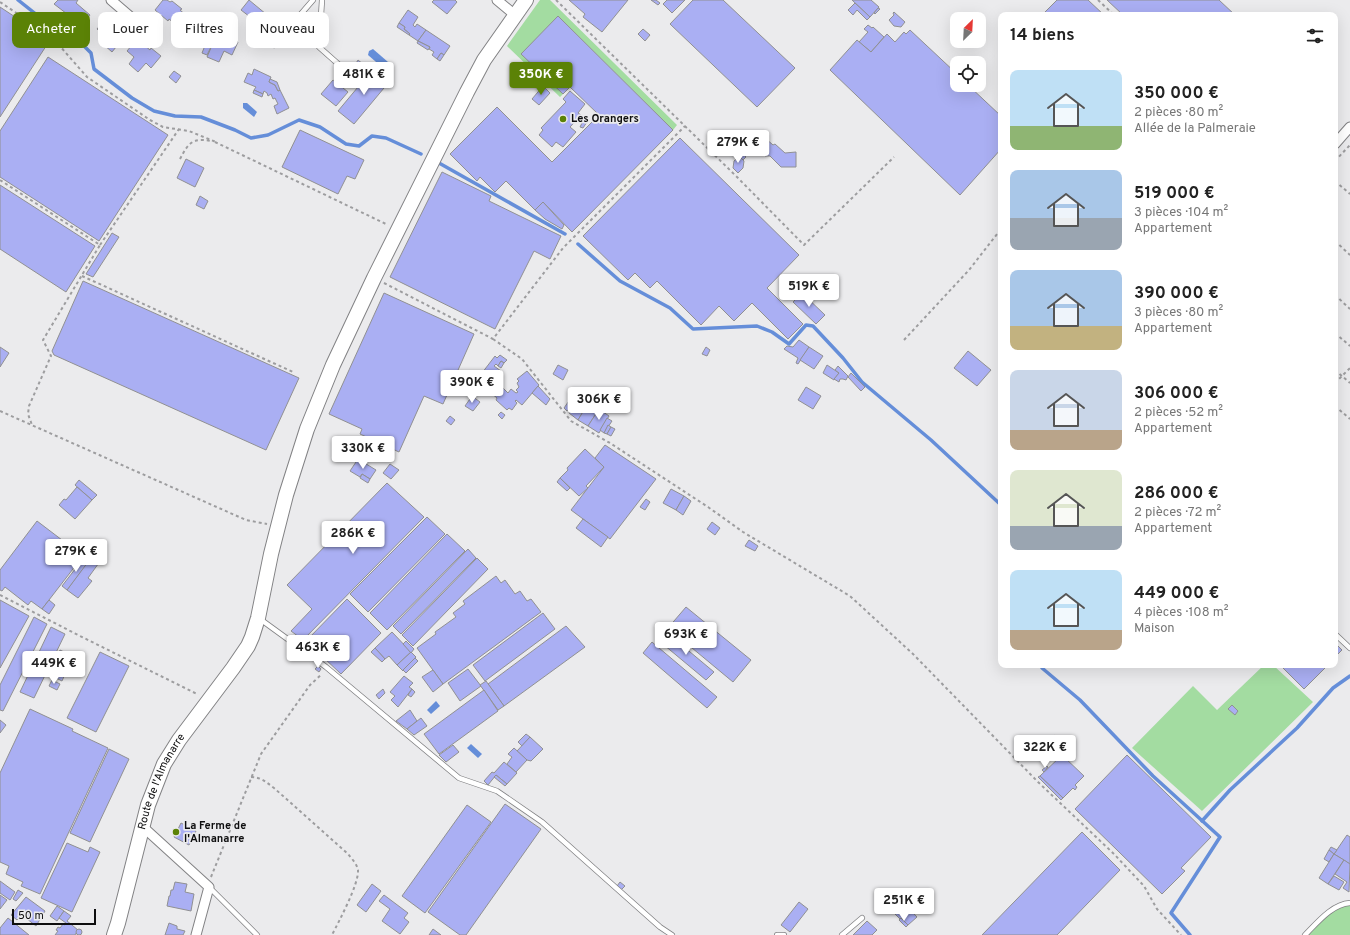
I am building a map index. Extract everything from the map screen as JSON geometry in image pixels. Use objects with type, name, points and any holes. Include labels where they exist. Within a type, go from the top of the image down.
[{"type":"main road","name":"Route de l'Almanarre","points":[[114,935],[142,826],[164,764],[179,740],[208,700],[234,668],[248,646],[258,618],[278,526],[307,429],[333,365],[398,229],[480,66],[526,0]]},
{"type":"street","points":[[111,0],[125,12]]},
{"type":"street","points":[[497,0],[515,15]]},
{"type":"street","points":[[1338,141],[1350,127]]},
{"type":"street","points":[[142,826],[209,887],[196,935]]},
{"type":"lane","points":[[303,12],[314,0]]},
{"type":"lane","points":[[322,0],[319,47],[345,70]]},
{"type":"lane","points":[[258,618],[328,668],[459,778],[497,791],[542,822],[660,927],[672,935]]},
{"type":"lane","points":[[1338,637],[1350,648]]},
{"type":"lane","points":[[209,887],[257,935]]},
{"type":"lane","points":[[1305,935],[1329,912],[1343,903],[1350,903]]},
{"type":"lane","points":[[842,935],[862,918]]},
{"type":"lane","points":[[777,935],[784,935]]},
{"type":"path","points":[[556,0],[804,245],[894,157]]},
{"type":"path","points":[[1098,0],[1111,12]]},
{"type":"path","points":[[0,2],[52,37],[87,77],[150,120],[164,127],[189,131],[216,142],[398,229]]},
{"type":"path","points":[[492,339],[563,248],[685,126]]},
{"type":"path","points":[[32,425],[28,414],[29,406],[51,356],[43,340],[100,245],[179,129]]},
{"type":"path","points":[[180,159],[189,144],[195,140],[216,142]]},
{"type":"path","points":[[1338,157],[1350,145]]},
{"type":"path","points":[[0,180],[100,245]]},
{"type":"path","points":[[1338,184],[1350,194]]},
{"type":"path","points":[[904,340],[969,270],[998,233]]},
{"type":"path","points":[[1338,244],[1350,255]]},
{"type":"path","points":[[82,276],[293,372]]},
{"type":"path","points":[[374,278],[492,339],[522,359],[571,421],[610,443],[708,507],[743,532],[850,596],[912,654],[1038,782],[1114,854],[1144,886],[1157,909],[1181,935]]},
{"type":"path","points":[[1338,298],[1350,309]]},
{"type":"path","points":[[1338,336],[1350,346]]},
{"type":"path","points":[[1338,380],[1350,368]]},
{"type":"path","points":[[1338,373],[1350,383]]},
{"type":"path","points":[[1338,409],[1350,419]]},
{"type":"path","points":[[0,411],[246,520],[278,526]]},
{"type":"path","points":[[0,595],[208,700]]},
{"type":"path","points":[[209,887],[210,878],[261,754],[310,685],[328,668]]},
{"type":"path","points":[[251,777],[257,777],[274,788],[348,854],[356,864],[358,870],[356,882],[332,935]]},
{"type":"green space","points":[[540,0],[550,0],[677,125],[673,130],[558,16],[563,94],[560,97],[507,46]]},
{"type":"green space","points":[[1261,668],[1276,668],[1313,702],[1202,811],[1132,748],[1193,686],[1217,710]]},
{"type":"green space","points":[[1350,903],[1350,935],[1305,935],[1329,912]]},
{"type":"water","points":[[373,49],[388,62],[383,68],[368,55],[369,51]]},
{"type":"water","points":[[243,103],[247,103],[257,112],[254,117],[243,108]]},
{"type":"water","points":[[436,701],[440,706],[431,714],[427,710]]},
{"type":"water","points":[[471,744],[482,754],[478,758],[467,748]]},
{"type":"building","points":[[58,0],[78,0],[76,3],[86,12],[64,12],[54,4]]},
{"type":"building","points":[[163,0],[167,0],[170,2],[172,1],[182,9],[180,10],[182,12],[171,12],[171,21],[169,19],[168,21],[163,17],[163,12],[157,12],[155,10]]},
{"type":"building","points":[[249,0],[264,12],[246,12],[246,14],[241,10]]},
{"type":"building","points":[[434,0],[455,0],[457,2],[447,14],[432,2]]},
{"type":"building","points":[[569,0],[628,0],[602,32],[583,17],[585,14]]},
{"type":"building","points":[[651,0],[656,0],[660,3],[658,5]]},
{"type":"building","points":[[667,0],[685,0],[672,13],[663,4]]},
{"type":"building","points":[[693,0],[723,0],[795,68],[757,107],[670,24]]},
{"type":"building","points":[[852,0],[871,0],[879,7],[870,17]]},
{"type":"building","points":[[1057,0],[1088,0],[1101,12],[1045,12]]},
{"type":"building","points":[[1107,0],[1219,0],[1232,12],[1120,12]]},
{"type":"building","points":[[855,3],[870,17],[867,20],[857,10],[853,15],[848,10]]},
{"type":"building","points":[[0,7],[12,15],[12,48],[45,48],[0,117]]},
{"type":"building","points":[[878,8],[880,9],[875,14],[874,13]]},
{"type":"building","points":[[408,10],[418,17],[413,25],[415,27],[417,24],[426,30],[418,41],[409,35],[410,34],[404,29],[405,27],[399,23]]},
{"type":"building","points":[[894,12],[905,22],[901,27],[894,26],[889,20],[894,15]]},
{"type":"building","points":[[558,16],[673,130],[572,232],[543,202],[535,210],[506,181],[495,192],[480,177],[477,181],[450,154],[497,107],[552,162],[599,115],[570,87],[563,94],[521,54]]},
{"type":"building","points":[[399,23],[405,27],[404,29],[410,34],[409,35],[397,27]]},
{"type":"building","points":[[868,25],[872,28],[873,27],[884,37],[871,52],[859,42],[868,32],[864,29]]},
{"type":"building","points":[[643,29],[650,35],[645,41],[638,34]]},
{"type":"building","points":[[426,30],[450,46],[444,55],[441,53],[437,59],[432,55],[434,52],[429,49],[430,47],[418,41]]},
{"type":"building","points":[[910,30],[950,67],[950,92],[975,92],[998,113],[998,152],[960,195],[830,70],[857,40],[871,52],[887,34],[895,42],[904,32],[906,34]]},
{"type":"building","points":[[418,41],[430,47],[428,50],[417,43]]},
{"type":"building","points":[[108,48],[115,48],[112,52]]},
{"type":"building","points":[[130,48],[148,48],[150,50],[151,48],[161,56],[151,68],[146,63],[138,72],[129,64],[134,57],[127,51]]},
{"type":"building","points":[[204,48],[210,48],[207,55],[202,53]]},
{"type":"building","points":[[211,48],[235,48],[232,55],[224,51],[219,62],[207,57]]},
{"type":"building","points":[[441,53],[444,55],[440,61],[437,59]]},
{"type":"building","points":[[48,57],[168,135],[99,241],[0,177],[0,131]]},
{"type":"building","points":[[358,60],[364,65],[361,69],[355,65]]},
{"type":"building","points":[[376,65],[388,74],[384,78],[373,69]]},
{"type":"building","points":[[254,69],[271,77],[269,82],[275,85],[278,91],[280,90],[289,108],[277,114],[274,106],[278,104],[275,98],[273,99],[271,94],[268,96],[264,91],[263,94],[254,90],[256,87],[244,82],[248,73],[252,75]]},
{"type":"building","points":[[373,69],[389,82],[354,124],[338,111]]},
{"type":"building","points":[[174,71],[181,76],[176,83],[169,77]]},
{"type":"building","points":[[270,79],[277,82],[280,90],[278,91],[275,85],[269,82]]},
{"type":"building","points":[[333,80],[348,92],[336,106],[321,94]]},
{"type":"building","points":[[543,86],[550,93],[539,105],[532,99]]},
{"type":"building","points":[[254,90],[263,94],[262,97],[253,93]]},
{"type":"building","name":"Les Orangers","points":[[570,91],[585,104],[578,113],[581,115],[570,127],[576,132],[563,147],[556,142],[552,147],[539,135],[543,130],[541,128],[566,102],[563,99]]},
{"type":"building","points":[[583,121],[587,122],[583,128],[580,127]]},
{"type":"building","points":[[300,130],[364,160],[355,179],[347,176],[338,194],[282,167]]},
{"type":"building","points":[[680,138],[799,255],[767,288],[803,324],[788,339],[752,303],[734,321],[719,306],[701,325],[657,281],[650,288],[635,273],[628,280],[583,236]]},
{"type":"building","points":[[765,138],[785,153],[796,152],[796,167],[781,167],[770,156],[765,156],[756,147]]},
{"type":"building","points":[[742,153],[746,157],[743,160],[739,156]]},
{"type":"building","points":[[739,156],[744,161],[743,168],[738,173],[733,168],[734,161]]},
{"type":"building","points":[[186,159],[204,168],[195,187],[177,178]]},
{"type":"building","points":[[442,172],[491,196],[489,201],[561,236],[550,259],[534,251],[495,329],[390,277]]},
{"type":"building","points":[[0,185],[95,246],[66,292],[0,249]]},
{"type":"building","points":[[200,196],[208,201],[204,209],[196,205]]},
{"type":"building","points":[[543,202],[564,225],[562,229],[545,219],[535,210]]},
{"type":"building","points":[[112,233],[119,237],[93,277],[86,274]]},
{"type":"building","points":[[83,281],[299,378],[266,450],[54,355],[52,351]]},
{"type":"building","points":[[384,293],[474,334],[443,404],[424,396],[399,452],[360,434],[362,429],[329,414]]},
{"type":"building","points":[[802,293],[825,315],[816,324],[793,302]]},
{"type":"building","points":[[799,340],[809,347],[798,364],[796,363],[798,358],[784,349],[787,346],[793,347]]},
{"type":"building","points":[[0,347],[9,353],[0,367]]},
{"type":"building","points":[[706,347],[710,350],[707,356],[702,354]]},
{"type":"building","points":[[809,347],[823,356],[814,369],[800,360]]},
{"type":"building","points":[[968,351],[991,370],[977,386],[954,368]]},
{"type":"building","points":[[500,355],[507,360],[504,363],[501,361],[498,366],[496,364],[494,366],[501,371],[493,382],[482,373],[495,356],[497,358]]},
{"type":"building","points":[[501,361],[504,363],[501,368],[498,366]]},
{"type":"building","points":[[558,365],[568,370],[563,380],[553,374]]},
{"type":"building","points":[[827,365],[839,373],[834,380],[823,373]]},
{"type":"building","points":[[838,366],[848,376],[846,380],[840,379],[839,382],[834,379],[839,373],[835,370]]},
{"type":"building","points":[[527,371],[539,385],[522,405],[516,400],[515,401],[517,403],[512,410],[509,408],[507,410],[491,393],[499,384],[508,393],[511,389],[516,393],[518,392],[516,390],[519,387],[517,383],[519,381],[517,379]]},
{"type":"building","points":[[851,373],[865,387],[861,391],[848,377]]},
{"type":"building","points":[[538,386],[550,399],[546,405],[532,393]]},
{"type":"building","points":[[806,387],[821,396],[813,409],[798,400]]},
{"type":"building","points":[[581,392],[591,399],[578,420],[569,413],[571,410],[569,409],[567,411],[564,408],[573,395],[577,398]]},
{"type":"building","points":[[472,396],[480,402],[473,411],[465,406]]},
{"type":"building","points":[[587,405],[592,408],[593,406],[599,409],[588,426],[578,420]]},
{"type":"building","points":[[599,409],[609,416],[599,433],[588,426]]},
{"type":"building","points":[[501,412],[505,415],[502,419],[498,415]]},
{"type":"building","points":[[450,416],[455,420],[451,425],[446,421]]},
{"type":"building","points":[[607,418],[612,421],[604,433],[600,430]]},
{"type":"building","points":[[608,425],[611,427],[607,434],[604,433]]},
{"type":"building","points":[[611,427],[615,429],[611,436],[607,434]]},
{"type":"building","points":[[605,445],[656,479],[610,539],[571,510],[604,467],[595,458]]},
{"type":"building","points":[[585,449],[604,467],[586,486],[588,488],[579,496],[560,478],[568,470],[567,468]]},
{"type":"building","points":[[358,459],[376,470],[370,479],[362,474],[360,477],[350,471]]},
{"type":"building","points":[[390,464],[399,470],[391,479],[383,473]]},
{"type":"building","points":[[362,474],[370,479],[368,483],[360,478]]},
{"type":"building","points":[[560,478],[570,488],[567,491],[557,482]]},
{"type":"building","points":[[79,480],[97,495],[92,500],[75,485]]},
{"type":"building","points":[[387,483],[424,517],[303,640],[291,631],[312,609],[287,585]]},
{"type":"building","points":[[77,487],[92,500],[75,519],[59,505],[64,499],[66,500]]},
{"type":"building","points":[[671,489],[684,496],[676,510],[663,503]]},
{"type":"building","points":[[684,496],[691,501],[683,515],[676,510]]},
{"type":"building","points":[[646,499],[650,502],[645,510],[640,507]]},
{"type":"building","points":[[427,517],[445,534],[368,612],[350,594]]},
{"type":"building","points":[[583,519],[608,537],[601,547],[576,528]]},
{"type":"building","points":[[37,521],[83,556],[42,609],[31,601],[28,605],[5,587],[2,591],[0,590],[0,570]]},
{"type":"building","points":[[712,522],[720,528],[715,535],[707,529]]},
{"type":"building","points":[[447,534],[465,551],[387,630],[370,613]]},
{"type":"building","points":[[749,540],[758,546],[755,551],[745,546]]},
{"type":"building","points":[[92,542],[104,547],[99,559],[101,560],[88,578],[92,581],[78,598],[67,590],[93,554],[87,552]]},
{"type":"building","points":[[468,549],[476,558],[401,634],[393,626]]},
{"type":"building","points":[[86,555],[91,558],[67,590],[62,586]]},
{"type":"building","points":[[477,558],[488,569],[413,646],[402,635]]},
{"type":"building","points":[[496,576],[501,583],[505,580],[515,594],[520,591],[527,601],[531,599],[541,612],[443,684],[417,648],[436,634],[435,632],[456,617],[453,613],[465,604],[463,601]]},
{"type":"building","points":[[347,599],[381,633],[341,674],[306,641]]},
{"type":"building","points":[[0,600],[29,616],[0,668]]},
{"type":"building","points":[[49,600],[55,605],[49,614],[42,609]]},
{"type":"building","points":[[686,607],[751,660],[733,682],[668,628]]},
{"type":"building","points":[[543,613],[555,629],[485,681],[473,665]]},
{"type":"building","points":[[34,617],[47,624],[3,711],[0,710],[0,685]]},
{"type":"building","points":[[566,626],[585,647],[504,706],[488,684]]},
{"type":"building","points":[[51,627],[65,634],[34,698],[20,692]]},
{"type":"building","points":[[665,631],[714,672],[706,680],[658,640]]},
{"type":"building","points":[[392,632],[411,652],[397,665],[389,656],[385,659],[375,648]]},
{"type":"building","points":[[406,641],[414,649],[411,653],[403,644]]},
{"type":"building","points":[[652,642],[717,697],[707,708],[643,653]]},
{"type":"building","points":[[1338,646],[1342,650],[1338,654]]},
{"type":"building","points":[[375,648],[385,659],[382,662],[371,652]]},
{"type":"building","points":[[60,650],[70,655],[66,663],[69,665],[62,681],[52,676],[57,664],[54,662]]},
{"type":"building","points":[[100,652],[129,666],[96,732],[67,718]]},
{"type":"building","points":[[411,652],[416,657],[403,671],[397,665]]},
{"type":"building","points":[[70,655],[73,656],[69,665],[66,663]]},
{"type":"building","points":[[415,658],[418,661],[406,673],[403,670]]},
{"type":"building","points":[[318,666],[321,669],[319,672],[315,669]]},
{"type":"building","points":[[1283,668],[1325,668],[1304,689]]},
{"type":"building","points":[[468,669],[481,686],[460,701],[448,683]]},
{"type":"building","points":[[433,670],[443,684],[433,692],[422,677]]},
{"type":"building","points":[[404,676],[413,683],[409,687],[412,689],[398,707],[391,700],[395,696],[390,692]]},
{"type":"building","points":[[52,680],[60,684],[57,690],[49,686]]},
{"type":"building","points":[[486,681],[504,706],[498,710],[480,685]]},
{"type":"building","points":[[383,689],[385,693],[379,699],[376,695]]},
{"type":"building","points":[[412,689],[415,692],[411,697],[408,695]]},
{"type":"building","points":[[484,690],[498,711],[439,754],[424,734]]},
{"type":"building","points":[[1232,705],[1238,711],[1235,715],[1228,709]]},
{"type":"building","points":[[30,709],[73,729],[72,731],[108,748],[40,894],[21,886],[23,882],[6,874],[9,866],[0,862],[0,773]]},
{"type":"building","points":[[410,710],[417,721],[407,729],[396,721]]},
{"type":"building","points":[[421,718],[427,726],[414,735],[407,729]]},
{"type":"building","points":[[0,720],[6,725],[0,733]]},
{"type":"building","points":[[526,734],[530,737],[522,746],[518,742]]},
{"type":"building","points":[[1054,735],[1065,745],[1058,753],[1047,743]]},
{"type":"building","points":[[530,737],[543,749],[531,761],[527,760],[517,751]]},
{"type":"building","points":[[453,745],[459,752],[446,762],[439,755]]},
{"type":"building","points":[[514,748],[527,760],[516,772],[507,764],[512,757],[508,754]]},
{"type":"building","points":[[109,749],[129,759],[90,842],[70,833]]},
{"type":"building","points":[[1062,755],[1084,776],[1075,785],[1077,787],[1075,790],[1073,788],[1063,798],[1040,776]]},
{"type":"building","points":[[1127,755],[1211,837],[1181,868],[1185,871],[1162,894],[1075,809]]},
{"type":"building","points":[[504,762],[517,773],[507,784],[496,775],[488,785],[484,781]]},
{"type":"building","points":[[1047,766],[1048,767],[1044,772],[1042,770]]},
{"type":"building","points":[[496,775],[507,784],[505,786],[494,777]]},
{"type":"building","points":[[1040,776],[1063,798],[1061,800],[1038,777]]},
{"type":"building","points":[[505,804],[541,829],[466,935],[460,935],[428,912]]},
{"type":"building","points":[[467,805],[491,822],[425,913],[402,896]]},
{"type":"building","points":[[181,823],[196,831],[189,845],[174,837]]},
{"type":"building","points":[[1082,832],[1120,870],[1057,935],[982,935]]},
{"type":"building","points":[[1347,835],[1350,837],[1350,864],[1334,854]]},
{"type":"building","points":[[67,843],[88,852],[90,847],[100,852],[72,912],[41,898]]},
{"type":"building","points":[[1331,847],[1337,850],[1334,854],[1329,850]]},
{"type":"building","points":[[1329,850],[1334,854],[1329,862],[1324,859]]},
{"type":"building","points":[[1334,854],[1344,860],[1328,884],[1319,878]]},
{"type":"building","points":[[1344,860],[1350,864],[1349,892],[1343,888],[1347,882],[1335,874]]},
{"type":"building","points":[[1334,876],[1344,882],[1339,890],[1328,884]]},
{"type":"building","points":[[0,881],[15,892],[10,900],[0,893]]},
{"type":"building","points":[[175,882],[187,884],[185,892],[194,894],[191,911],[167,906],[171,890],[173,890]]},
{"type":"building","points":[[620,882],[625,886],[621,890],[617,886]]},
{"type":"building","points":[[372,884],[381,891],[366,912],[357,905]]},
{"type":"building","points":[[18,890],[23,893],[16,901],[13,899]]},
{"type":"building","points":[[0,895],[7,900],[0,909]]},
{"type":"building","points":[[384,895],[408,913],[404,918],[409,922],[400,934],[382,921],[390,909],[379,901]]},
{"type":"building","points":[[905,895],[909,900],[905,904],[900,899]]},
{"type":"building","points":[[26,897],[45,911],[36,926],[22,915],[17,920],[11,915]]},
{"type":"building","points":[[900,899],[917,917],[908,925],[890,909]]},
{"type":"building","points":[[799,902],[808,909],[790,932],[781,925]]},
{"type":"building","points":[[57,906],[64,911],[57,921],[50,916]]},
{"type":"building","points":[[64,911],[71,916],[67,921],[78,930],[75,935],[55,935],[58,931],[56,930],[58,927],[60,928],[66,923],[59,918]]},
{"type":"building","points":[[8,918],[29,935],[0,935],[0,928]]},
{"type":"building","points":[[901,918],[908,925],[906,927],[899,920]]},
{"type":"building","points":[[867,921],[877,930],[872,935],[853,935]]},
{"type":"building","points":[[169,923],[177,926],[177,929],[185,931],[183,935],[165,935]]},
{"type":"building","points":[[79,929],[82,932],[79,935],[76,932]]},
{"type":"building","points":[[433,929],[441,935],[429,935]]},
{"type":"waterway","points":[[18,0],[71,42],[82,44],[91,53],[94,69],[132,98],[154,111],[175,116],[201,117],[251,138],[268,135],[299,120],[320,127],[346,144],[359,146],[372,136],[386,138],[421,154]]},
{"type":"waterway","points":[[439,163],[565,234]]},
{"type":"waterway","points":[[578,244],[620,281],[670,308],[693,329],[757,326],[772,332],[789,344],[806,325],[813,326],[843,358],[862,382],[931,440],[998,502]]},
{"type":"waterway","points":[[1042,668],[1080,700],[1153,776],[1220,837],[1171,913],[1190,935]]},
{"type":"waterway","points":[[1202,821],[1230,790],[1297,728],[1333,688],[1350,676]]},
{"type":"place","name":"Les Orangers","points":[[563,119]]},
{"type":"place","name":"La Ferme de l'Almanarre","points":[[176,832]]}]
